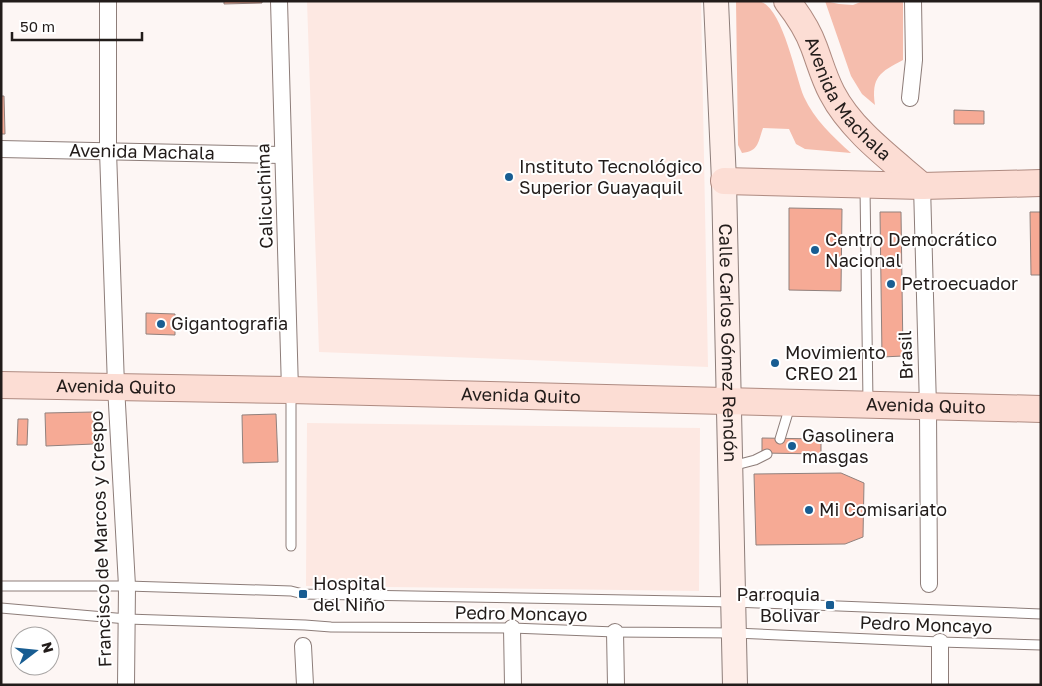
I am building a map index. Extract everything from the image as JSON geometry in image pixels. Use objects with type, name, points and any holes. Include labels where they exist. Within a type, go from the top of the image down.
[{"type":"main road","name":"Calle Carlos Gómez Rendón","points":[[716,1],[724,181],[735,685]]},
{"type":"main road","name":"Avenida Machala","points":[[787,1],[799,16],[814,45],[821,69],[832,94],[849,119],[922,186]]},
{"type":"main road","name":"Avenida Machala","points":[[724,181],[922,186],[1041,183]]},
{"type":"main road","name":"Avenida Quito","points":[[1,385],[290,390],[1041,409]]},
{"type":"street","name":"Francisco de Marcos y Crespo","points":[[108,1],[108,151],[116,386],[127,586],[126,685]]},
{"type":"street","name":"Calicuchima","points":[[279,1],[290,390]]},
{"type":"street","points":[[910,98],[914,60],[913,1]]},
{"type":"street","name":"Avenida Machala","points":[[1,148],[283,155]]},
{"type":"street","name":"Brasil","points":[[922,186],[928,407],[929,584]]},
{"type":"street","points":[[512,628],[513,685]]},
{"type":"street","points":[[615,632],[616,685]]},
{"type":"street","points":[[940,642],[940,685]]},
{"type":"street","points":[[303,646],[305,685]]},
{"type":"lane","points":[[865,184],[868,405]]},
{"type":"lane","points":[[290,390],[291,546]]},
{"type":"lane","points":[[780,438],[790,403]]},
{"type":"lane","points":[[731,467],[755,460],[767,454]]},
{"type":"lane","name":"Pedro Moncayo","points":[[1,586],[127,586],[291,591],[313,594],[734,602],[1041,614]]},
{"type":"lane","name":"Pedro Moncayo","points":[[1,608],[127,619],[305,624],[331,627],[512,628],[615,632],[735,633],[1041,645]]},
{"type":"shaded area","name":"Instituto Tecnológico Superior Guayaquil","points":[[307,1],[701,1],[708,367],[319,352]]},
{"type":"shaded area","points":[[736,1],[759,1],[767,6],[775,16],[787,43],[800,87],[808,105],[824,127],[851,153],[805,149],[796,144],[789,129],[763,128],[755,148],[742,153],[738,145]]},
{"type":"shaded area","points":[[825,1],[853,5],[863,1],[903,1],[903,60],[888,68],[879,76],[874,88],[875,105],[862,94],[851,76]]},
{"type":"shaded area","points":[[307,423],[700,428],[699,591],[306,586]]},
{"type":"building","points":[[224,1],[262,1],[262,3],[224,4]]},
{"type":"building","points":[[1,96],[4,96],[5,134],[1,134]]},
{"type":"building","points":[[954,110],[984,111],[984,124],[954,124]]},
{"type":"building","name":"Centro Democrático Nacional","points":[[789,208],[842,209],[841,291],[789,290]]},
{"type":"building","name":"Petroecuador","points":[[880,212],[901,212],[903,356],[882,357]]},
{"type":"building","points":[[1030,212],[1041,212],[1041,275],[1031,275]]},
{"type":"building","name":"Gigantografia","points":[[146,313],[175,314],[175,335],[146,334]]},
{"type":"building","points":[[93,412],[94,444],[46,446],[45,413]]},
{"type":"building","points":[[276,414],[278,462],[243,463],[242,415]]},
{"type":"building","points":[[18,419],[28,419],[27,445],[17,445]]},
{"type":"building","name":"Gasolinera masgas","points":[[762,438],[821,439],[821,454],[762,453]]},
{"type":"building","name":"Mi Comisariato","points":[[841,473],[864,483],[863,537],[845,544],[756,545],[754,474]]},
{"type":"place","name":"Instituto Tecnológico Superior Guayaquil","points":[[509,177]]},
{"type":"place","name":"Centro Democrático Nacional","points":[[815,250]]},
{"type":"place","name":"Petroecuador","points":[[891,284]]},
{"type":"place","name":"Gigantografia","points":[[161,324]]},
{"type":"place","name":"Movimiento CREO 21","points":[[775,363]]},
{"type":"place","name":"Gasolinera masgas","points":[[792,446]]},
{"type":"place","name":"Mi Comisariato","points":[[809,510]]},
{"type":"place","name":"Hospital del Niño","points":[[303,594]]},
{"type":"place","name":"Parroquia Bolivar","points":[[830,605]]}]
